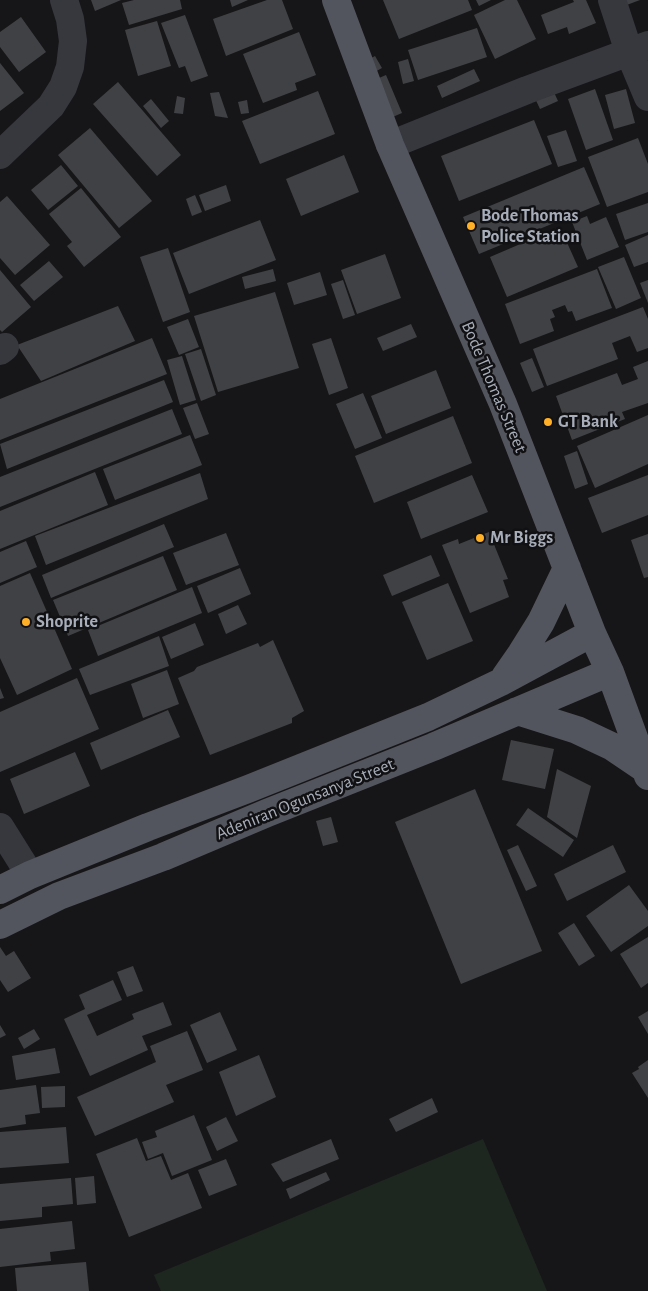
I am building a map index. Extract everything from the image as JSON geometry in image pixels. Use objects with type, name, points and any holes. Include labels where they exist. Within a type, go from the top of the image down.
[{"type":"main road","name":"Bode Thomas Street","points":[[336,0],[390,145],[502,404],[592,633],[610,672],[647,773]]},
{"type":"main road","points":[[501,682],[541,622],[567,568]]},
{"type":"main road","name":"Adeniran Ogunsanya Street","points":[[0,890],[30,875],[141,830],[428,717],[501,682],[592,633]]},
{"type":"main road","name":"Adeniran Ogunsanya Street","points":[[0,925],[59,896],[155,860],[478,729],[610,672]]},
{"type":"main road","points":[[517,712],[577,730],[611,746],[647,773]]},
{"type":"main road","points":[[141,830],[155,860]]},
{"type":"street","points":[[0,156],[51,106],[63,87],[70,67],[73,41],[70,19],[64,0]]},
{"type":"street","points":[[612,0],[638,49],[648,97]]},
{"type":"street","points":[[390,145],[527,90],[638,49]]},
{"type":"street","points":[[0,827],[30,875]]},
{"type":"shaded area","points":[[483,1139],[547,1291],[161,1291],[154,1275]]},
{"type":"building","points":[[91,0],[121,0],[95,11]]},
{"type":"building","points":[[134,0],[180,0],[182,9],[129,25],[122,3]]},
{"type":"building","points":[[230,0],[248,0],[232,7]]},
{"type":"building","points":[[267,0],[282,0],[293,29],[226,56],[213,19]]},
{"type":"building","points":[[383,0],[468,0],[472,10],[399,39]]},
{"type":"building","points":[[476,0],[491,0],[479,6]]},
{"type":"building","points":[[505,0],[517,0],[536,39],[495,59],[474,15]]},
{"type":"building","points":[[573,0],[586,0],[596,23],[569,34],[567,27],[548,34],[541,15],[574,2]]},
{"type":"building","points":[[622,0],[640,0],[624,6]]},
{"type":"building","points":[[185,15],[208,76],[191,82],[185,66],[179,68],[161,23]]},
{"type":"building","points":[[21,17],[46,52],[19,72],[0,47],[0,32]]},
{"type":"building","points":[[157,21],[171,66],[138,76],[125,30]]},
{"type":"building","points":[[477,28],[487,57],[418,80],[408,50]]},
{"type":"building","points":[[299,32],[316,75],[295,83],[297,90],[263,103],[243,54]]},
{"type":"building","points":[[375,56],[382,68],[371,74],[364,62]]},
{"type":"building","points":[[408,59],[414,81],[403,84],[398,62]]},
{"type":"building","points":[[0,63],[24,93],[0,111]]},
{"type":"building","points":[[474,69],[480,81],[442,98],[437,86]]},
{"type":"building","points":[[386,75],[402,113],[388,119],[372,81]]},
{"type":"building","points":[[118,82],[181,155],[157,176],[93,104]]},
{"type":"building","points":[[551,86],[558,101],[540,109],[533,94]]},
{"type":"building","points":[[595,89],[613,140],[586,150],[568,99]]},
{"type":"building","points":[[626,89],[635,123],[614,129],[605,95]]},
{"type":"building","points":[[318,91],[335,134],[260,164],[242,121]]},
{"type":"building","points":[[219,92],[228,118],[215,116],[210,93]]},
{"type":"building","points":[[177,96],[185,98],[183,114],[174,113]]},
{"type":"building","points":[[151,99],[169,121],[161,128],[143,106]]},
{"type":"building","points":[[247,100],[249,113],[241,114],[238,102]]},
{"type":"building","points":[[534,120],[552,164],[459,201],[441,156]]},
{"type":"building","points":[[90,128],[152,201],[119,228],[58,155]]},
{"type":"building","points":[[566,130],[577,161],[558,167],[547,136]]},
{"type":"building","points":[[638,138],[648,164],[648,192],[607,207],[588,157]]},
{"type":"building","points":[[344,155],[359,192],[301,216],[286,179]]},
{"type":"building","points":[[61,165],[78,186],[48,210],[31,190]]},
{"type":"building","points":[[584,167],[600,204],[479,254],[463,217]]},
{"type":"building","points":[[226,185],[231,201],[205,211],[199,195]]},
{"type":"building","points":[[81,188],[121,237],[84,267],[67,246],[72,242],[49,214]]},
{"type":"building","points":[[195,195],[202,212],[192,216],[186,199]]},
{"type":"building","points":[[7,196],[50,245],[15,275],[0,258],[0,202]]},
{"type":"building","points":[[648,203],[648,232],[625,240],[616,214]]},
{"type":"building","points":[[587,216],[590,224],[606,217],[619,247],[587,260],[572,222]]},
{"type":"building","points":[[260,220],[276,260],[189,294],[173,253]]},
{"type":"building","points":[[560,227],[578,267],[507,297],[490,257]]},
{"type":"building","points":[[648,235],[648,262],[634,267],[625,245]]},
{"type":"building","points":[[168,248],[190,312],[163,322],[140,257]]},
{"type":"building","points":[[385,254],[401,298],[357,314],[341,270]]},
{"type":"building","points":[[624,257],[641,298],[616,309],[598,267]]},
{"type":"building","points":[[49,261],[63,277],[34,301],[20,285]]},
{"type":"building","points":[[273,269],[276,281],[245,289],[242,277]]},
{"type":"building","points":[[597,269],[612,308],[576,321],[572,311],[568,312],[565,305],[552,310],[555,317],[550,319],[554,331],[520,344],[505,304]]},
{"type":"building","points":[[0,270],[31,307],[2,332],[0,330]]},
{"type":"building","points":[[320,272],[327,295],[294,305],[287,283]]},
{"type":"building","points":[[343,280],[355,315],[343,319],[331,284]]},
{"type":"building","points":[[648,280],[648,303],[640,283]]},
{"type":"building","points":[[275,292],[299,368],[218,392],[194,316]]},
{"type":"building","points":[[118,306],[135,341],[41,381],[17,345]]},
{"type":"building","points":[[643,307],[648,319],[648,348],[637,352],[630,336],[612,343],[618,359],[547,386],[533,349]]},
{"type":"building","points":[[188,319],[199,347],[179,355],[167,327]]},
{"type":"building","points":[[411,324],[417,337],[383,351],[377,338]]},
{"type":"building","points":[[152,338],[167,374],[0,440],[0,399]]},
{"type":"building","points":[[331,338],[348,388],[329,395],[312,344]]},
{"type":"building","points":[[201,349],[216,395],[201,401],[185,354]]},
{"type":"building","points":[[182,356],[196,400],[180,405],[167,360]]},
{"type":"building","points":[[532,358],[544,387],[532,392],[520,363]]},
{"type":"building","points":[[648,361],[648,403],[622,412],[625,419],[572,440],[556,396],[617,373],[622,385],[638,379],[633,367]]},
{"type":"building","points":[[436,370],[451,408],[386,434],[371,396]]},
{"type":"building","points":[[164,380],[173,402],[7,469],[0,444]]},
{"type":"building","points":[[363,393],[382,438],[355,449],[336,404]]},
{"type":"building","points":[[197,403],[209,434],[195,439],[183,408]]},
{"type":"building","points":[[172,409],[182,434],[0,507],[0,477]]},
{"type":"building","points":[[648,415],[648,464],[595,488],[577,446]]},
{"type":"building","points":[[453,416],[472,463],[374,503],[355,456]]},
{"type":"building","points":[[190,435],[202,465],[115,500],[103,469]]},
{"type":"building","points":[[577,451],[588,484],[575,489],[564,456]]},
{"type":"building","points":[[95,472],[108,505],[0,549],[0,511]]},
{"type":"building","points":[[200,473],[208,499],[46,565],[35,536]]},
{"type":"building","points":[[472,475],[488,512],[421,539],[407,502]]},
{"type":"building","points":[[648,475],[648,515],[602,533],[588,498]]},
{"type":"building","points":[[164,524],[174,547],[51,598],[42,575]]},
{"type":"building","points":[[489,532],[508,579],[503,580],[509,597],[470,613],[442,545],[458,539],[459,544]]},
{"type":"building","points":[[226,533],[239,565],[186,585],[173,553]]},
{"type":"building","points":[[648,534],[648,577],[644,578],[631,540]]},
{"type":"building","points":[[26,541],[37,567],[0,583],[0,552]]},
{"type":"building","points":[[431,555],[440,576],[392,596],[383,575]]},
{"type":"building","points":[[163,556],[177,590],[68,636],[53,600]]},
{"type":"building","points":[[240,568],[251,594],[208,613],[197,586]]},
{"type":"building","name":"Shoprite","points":[[30,573],[72,669],[17,695],[0,658],[0,586]]},
{"type":"building","points":[[448,583],[473,641],[427,660],[402,602]]},
{"type":"building","points":[[192,587],[202,613],[98,656],[88,630]]},
{"type":"building","points":[[238,605],[247,624],[226,634],[218,614]]},
{"type":"building","points":[[195,623],[204,645],[171,659],[162,637]]},
{"type":"building","points":[[159,636],[169,666],[90,695],[79,669]]},
{"type":"building","points":[[273,640],[304,711],[292,718],[292,723],[210,755],[178,678],[194,671],[197,667],[258,643],[260,647]]},
{"type":"building","points":[[167,670],[179,704],[143,718],[131,684]]},
{"type":"building","points":[[77,678],[99,729],[0,772],[0,712]]},
{"type":"building","points":[[0,688],[4,698],[0,699]]},
{"type":"building","points":[[168,710],[180,737],[101,770],[90,743]]},
{"type":"building","points":[[511,740],[554,749],[545,789],[502,780]]},
{"type":"building","points":[[75,752],[90,786],[24,814],[10,779]]},
{"type":"building","points":[[557,769],[591,786],[577,838],[547,817]]},
{"type":"building","points":[[475,789],[542,951],[461,984],[395,822]]},
{"type":"building","points":[[528,808],[574,840],[563,857],[516,825]]},
{"type":"building","points":[[331,817],[338,842],[323,846],[316,821]]},
{"type":"building","points":[[518,845],[537,886],[526,891],[507,850]]},
{"type":"building","points":[[613,845],[626,872],[567,901],[554,874]]},
{"type":"building","points":[[629,885],[648,911],[648,926],[611,952],[586,916]]},
{"type":"building","points":[[574,923],[595,956],[579,966],[558,933]]},
{"type":"building","points":[[648,937],[648,983],[641,988],[620,954]]},
{"type":"building","points":[[0,947],[6,956],[14,951],[31,978],[8,992],[0,980]]},
{"type":"building","points":[[133,966],[143,991],[127,997],[117,972]]},
{"type":"building","points":[[113,980],[122,1000],[87,1015],[97,1036],[134,1019],[132,1014],[163,1002],[172,1025],[142,1036],[148,1050],[90,1076],[64,1019],[85,1009],[79,995]]},
{"type":"building","points":[[648,1011],[648,1034],[638,1017]]},
{"type":"building","points":[[220,1012],[237,1050],[207,1063],[190,1025]]},
{"type":"building","points":[[0,1025],[6,1035],[0,1038]]},
{"type":"building","points":[[34,1029],[40,1039],[24,1049],[18,1038]]},
{"type":"building","points":[[187,1031],[203,1070],[166,1085],[174,1102],[95,1136],[77,1097],[156,1062],[150,1046]]},
{"type":"building","points":[[55,1048],[60,1073],[16,1080],[12,1056]]},
{"type":"building","points":[[259,1055],[276,1097],[236,1116],[219,1072]]},
{"type":"building","points":[[648,1060],[648,1098],[632,1073]]},
{"type":"building","points":[[36,1085],[40,1113],[25,1115],[26,1124],[0,1128],[0,1090]]},
{"type":"building","points":[[65,1086],[65,1107],[42,1108],[41,1087]]},
{"type":"building","points":[[432,1098],[438,1112],[396,1132],[389,1119]]},
{"type":"building","points":[[194,1115],[212,1160],[172,1176],[163,1153],[148,1159],[142,1142],[157,1137],[155,1131]]},
{"type":"building","points":[[226,1117],[238,1141],[217,1151],[206,1127]]},
{"type":"building","points":[[66,1127],[69,1163],[0,1168],[0,1132]]},
{"type":"building","points":[[137,1138],[146,1161],[161,1156],[171,1180],[188,1173],[202,1208],[129,1237],[96,1154]]},
{"type":"building","points":[[331,1139],[339,1159],[283,1182],[271,1164]]},
{"type":"building","points":[[226,1159],[237,1185],[209,1196],[198,1170]]},
{"type":"building","points":[[326,1172],[330,1180],[290,1199],[286,1189]]},
{"type":"building","points":[[94,1176],[96,1203],[77,1205],[75,1178]]},
{"type":"building","points":[[71,1178],[73,1204],[42,1207],[42,1217],[0,1221],[0,1184]]},
{"type":"building","points":[[72,1221],[75,1249],[50,1252],[51,1261],[0,1267],[0,1229]]},
{"type":"building","points":[[86,1262],[89,1291],[17,1291],[15,1268]]},
{"type":"place","name":"Bode Thomas Police Station","points":[[471,226]]},
{"type":"place","name":"GT Bank","points":[[548,422]]},
{"type":"place","name":"Mr Biggs","points":[[480,538]]},
{"type":"place","name":"Shoprite","points":[[26,622]]}]
